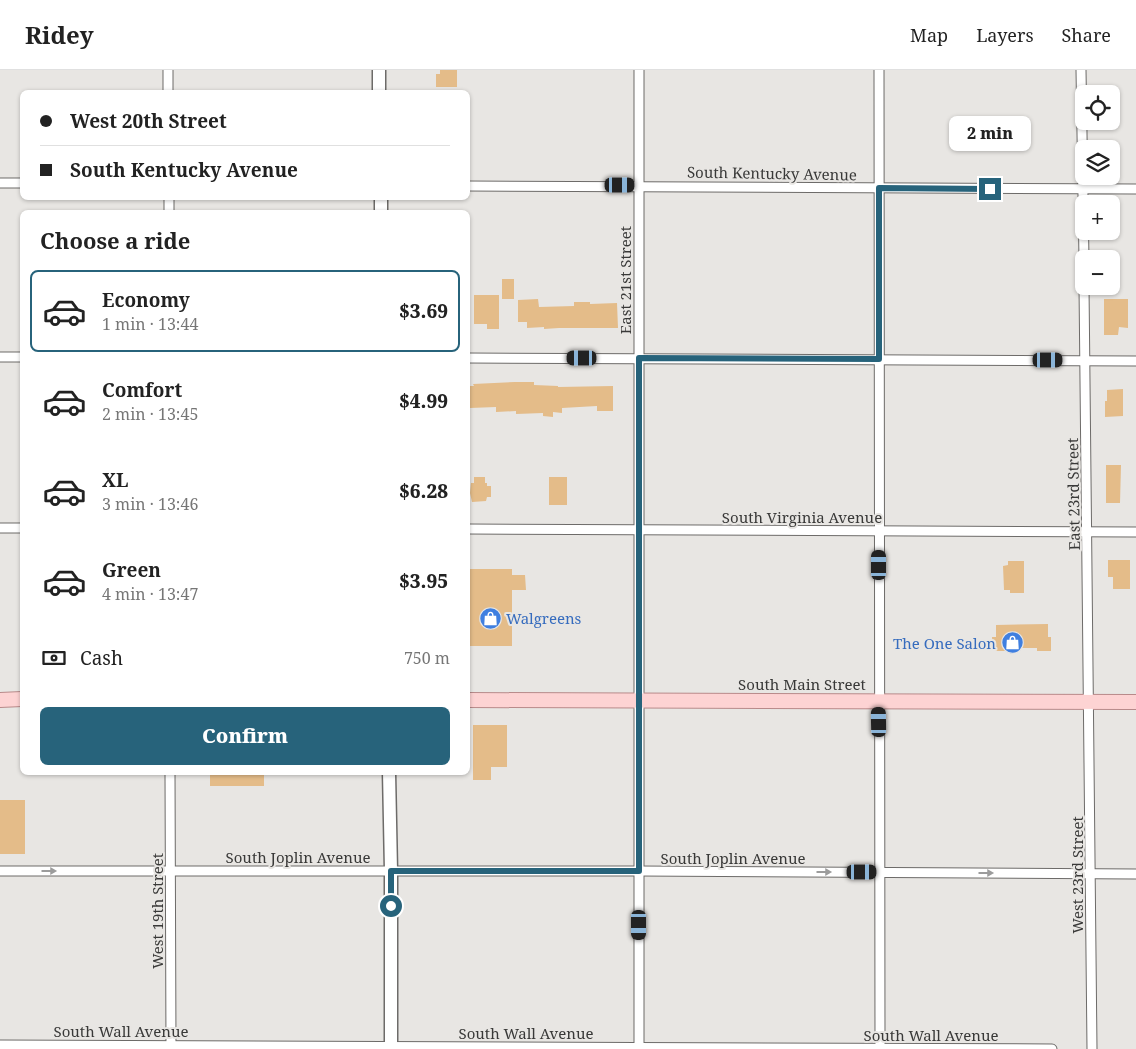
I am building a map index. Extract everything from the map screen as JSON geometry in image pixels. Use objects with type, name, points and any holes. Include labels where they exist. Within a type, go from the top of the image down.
[{"type":"main road","points":[[379,70],[379,90]]},
{"type":"main road","points":[[0,700],[20,699]]},
{"type":"main road","name":"South Main Street","points":[[470,700],[1136,702]]},
{"type":"main road","points":[[389,775],[391,1048]]},
{"type":"street","points":[[168,70],[168,90]]},
{"type":"street","name":"East 21st Street","points":[[639,70],[639,1048]]},
{"type":"street","points":[[879,70],[880,1049]]},
{"type":"street","points":[[1081,70],[1084,250]]},
{"type":"street","points":[[0,184],[20,184]]},
{"type":"street","name":"South Kentucky Avenue","points":[[470,186],[639,185],[1136,189]]},
{"type":"street","name":"East 23rd Street","points":[[1084,295],[1089,702]]},
{"type":"street","points":[[0,357],[20,357]]},
{"type":"street","points":[[470,358],[1136,361]]},
{"type":"street","points":[[0,528],[20,528]]},
{"type":"street","name":"South Virginia Avenue","points":[[470,529],[1136,532]]},
{"type":"street","name":"West 23rd Street","points":[[1089,702],[1092,1049]]},
{"type":"street","name":"West 19th Street","points":[[170,775],[171,1047]]},
{"type":"street","name":"South Joplin Avenue","points":[[0,871],[639,871],[1136,874]]},
{"type":"street","name":"South Wall Avenue","points":[[0,1045],[391,1048],[1052,1049]]},
{"type":"building","points":[[440,70],[457,70],[457,87],[436,87],[436,74],[440,74]]},
{"type":"building","points":[[502,279],[514,279],[514,299],[502,299]]},
{"type":"building","points":[[474,295],[499,295],[499,329],[487,329],[487,324],[474,324]]},
{"type":"building","points":[[538,299],[539,307],[574,306],[574,302],[590,302],[590,304],[617,303],[618,328],[527,328],[527,322],[518,322],[518,300]]},
{"type":"building","points":[[1104,299],[1128,299],[1128,328],[1119,327],[1118,335],[1104,335]]},
{"type":"building","points":[[534,382],[534,385],[558,387],[613,386],[613,411],[597,411],[597,406],[562,408],[562,413],[553,412],[553,417],[543,416],[543,413],[516,414],[516,411],[496,412],[496,407],[470,408],[470,386],[474,386],[473,384]]},
{"type":"building","points":[[1123,389],[1123,416],[1105,417],[1107,390]]},
{"type":"building","points":[[1106,465],[1121,465],[1120,503],[1106,503]]},
{"type":"building","points":[[474,477],[485,477],[487,486],[491,486],[491,497],[487,497],[486,501],[472,502],[470,493]]},
{"type":"building","points":[[549,477],[567,477],[567,505],[549,505]]},
{"type":"building","points":[[1108,560],[1130,560],[1130,589],[1113,589],[1113,577],[1108,577]]},
{"type":"building","points":[[1008,561],[1024,561],[1024,593],[1010,593],[1010,590],[1004,590],[1003,566],[1008,565]]},
{"type":"building","name":"Walgreens","points":[[470,569],[512,569],[512,575],[525,575],[526,590],[512,590],[512,646],[470,646]]},
{"type":"building","points":[[1048,624],[1048,637],[1051,637],[1051,651],[1037,651],[1037,648],[1006,648],[1006,651],[993,651],[992,637],[996,637],[996,625]]},
{"type":"building","points":[[473,725],[507,725],[507,767],[491,767],[491,780],[473,780]]},
{"type":"building","points":[[210,775],[264,775],[264,786],[210,786]]},
{"type":"building","points":[[0,800],[25,800],[25,854],[0,854]]},
{"type":"place","name":"Walgreens","points":[[490,618]]},
{"type":"place","name":"The One Salon","points":[[1012,643]]},
{"type":"route","points":[[391,906],[391,871],[639,871],[639,358],[879,359],[879,188],[990,189]]}]
